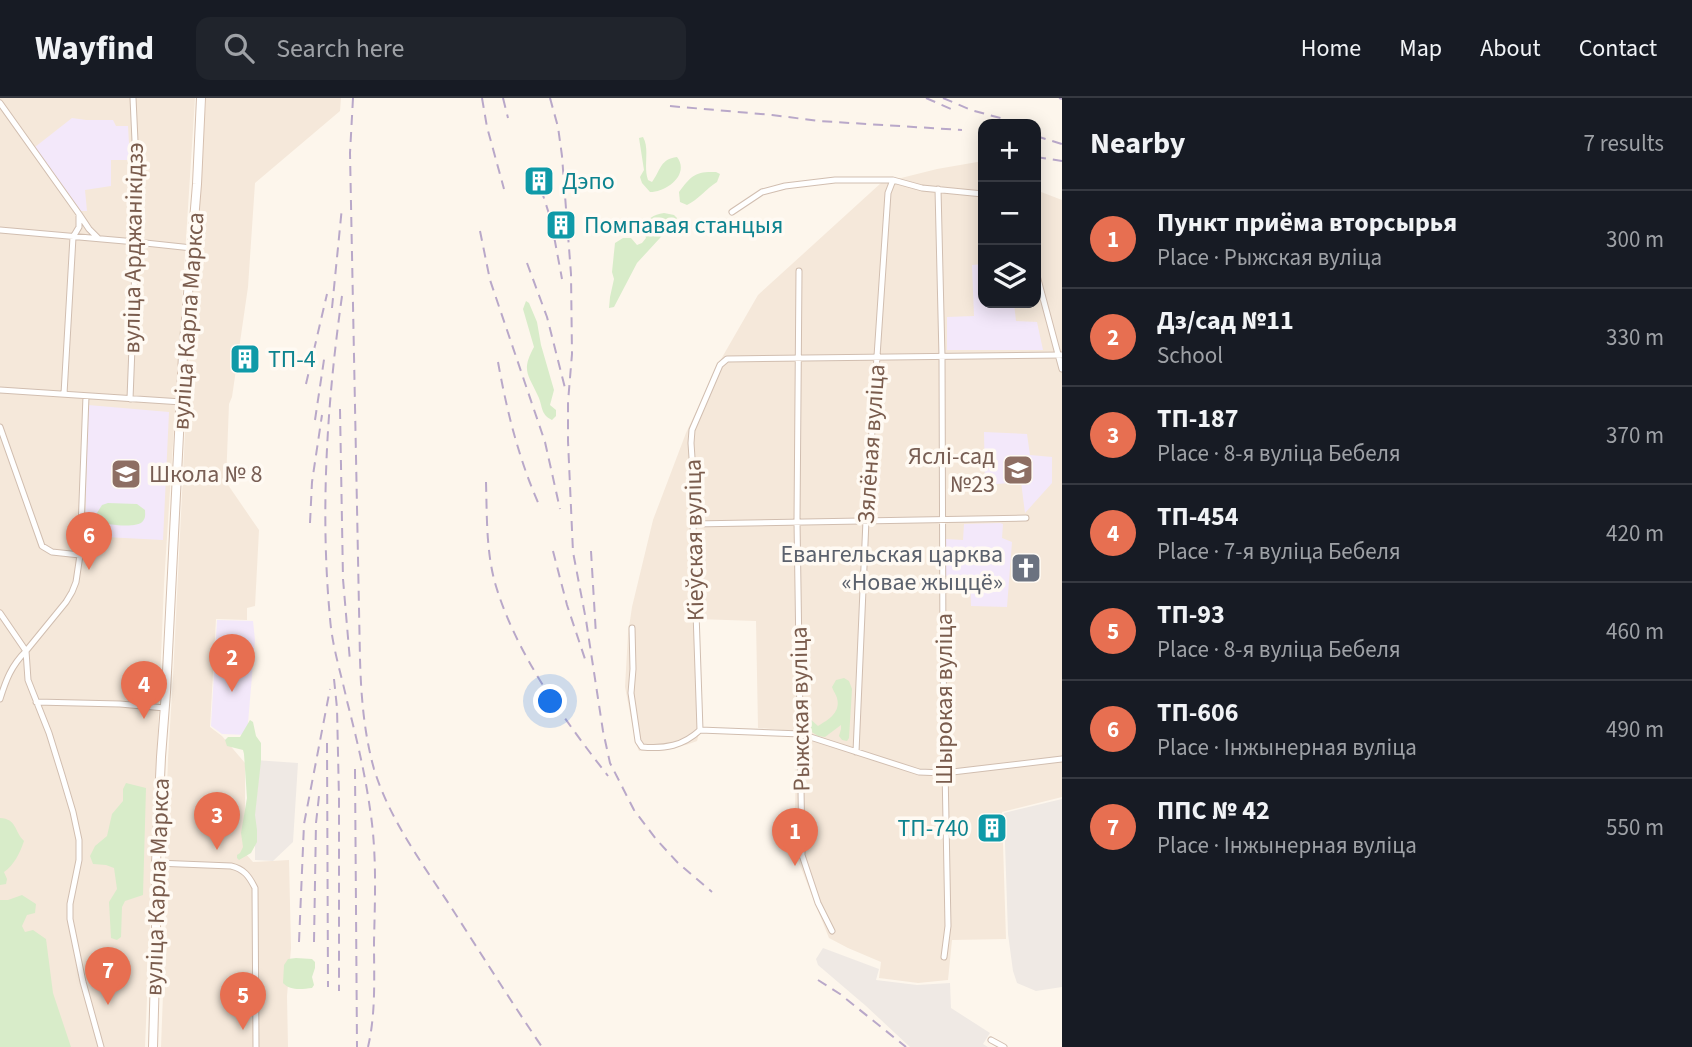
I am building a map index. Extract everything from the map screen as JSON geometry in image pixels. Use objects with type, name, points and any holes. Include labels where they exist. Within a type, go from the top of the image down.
[{"type":"main road","name":"вуліца Карла Маркса","points":[[153,1047],[161,757],[183,355],[201,98]]},
{"type":"street","name":"вуліца Арджанікідзэ","points":[[131,399],[137,184],[133,98]]},
{"type":"street","points":[[0,103],[98,238]]},
{"type":"street","points":[[732,212],[762,192],[785,186],[835,180],[893,180],[922,188],[978,193]]},
{"type":"street","name":"Зялёная вуліца","points":[[856,752],[866,520],[888,193],[893,180]]},
{"type":"street","name":"Шырокая вуліца","points":[[937,189],[942,357],[944,773],[948,926],[944,957]]},
{"type":"street","points":[[64,394],[73,237],[79,227],[79,214]]},
{"type":"street","points":[[0,230],[192,248]]},
{"type":"street","name":"Рыжская вуліца","points":[[799,271],[797,521],[803,855],[818,903],[832,931]]},
{"type":"street","points":[[1041,289],[1062,369]]},
{"type":"street","points":[[799,359],[1060,355]]},
{"type":"street","name":"Кіеўская вуліца","points":[[700,730],[692,430],[720,365],[727,359],[799,359]]},
{"type":"street","points":[[0,390],[182,402]]},
{"type":"street","points":[[0,699],[6,678],[15,662],[72,592],[76,582],[80,555],[86,396]]},
{"type":"street","points":[[0,428],[42,546],[52,552],[80,555]]},
{"type":"street","points":[[693,524],[1026,518]]},
{"type":"street","points":[[0,613],[26,651],[28,680],[49,733],[75,822],[79,860],[70,904],[70,919],[83,982],[102,1047]]},
{"type":"street","points":[[632,628],[631,693],[638,741],[642,747],[677,745],[688,741],[700,730],[801,734],[919,772],[944,773],[1062,759]]},
{"type":"street","points":[[36,702],[165,708]]},
{"type":"street","points":[[156,863],[239,868],[247,874],[255,888],[257,1047]]},
{"type":"street","points":[[991,1040],[1004,1047]]},
{"type":"shaded area","points":[[0,98],[195,98],[164,584],[145,1047],[0,1047]]},
{"type":"shaded area","points":[[206,98],[341,98],[340,111],[255,183],[248,287],[229,404],[226,482],[259,530],[255,606],[247,608],[247,620],[216,619],[210,727],[222,736],[245,763],[245,853],[253,862],[289,860],[291,948],[287,996],[288,1047],[161,1047],[168,758],[189,351]]},
{"type":"shaded area","points":[[72,118],[113,120],[116,126],[128,126],[130,160],[111,160],[111,186],[85,190],[87,211],[81,211],[35,147]]},
{"type":"shaded area","points":[[978,162],[978,308],[1041,308],[1041,192],[1062,200],[1062,797],[1002,812],[1006,939],[952,940],[948,980],[918,983],[879,978],[881,962],[829,938],[797,858],[796,731],[758,728],[756,621],[697,619],[701,727],[697,741],[639,751],[625,687],[632,607],[653,520],[686,433],[720,361],[758,295],[881,183]]},
{"type":"shaded area","points":[[978,264],[978,308],[1015,308],[1016,321],[1037,322],[1043,350],[947,350],[947,317],[974,316],[972,265]]},
{"type":"shaded area","name":"Школа № 8","points":[[88,405],[169,412],[163,540],[85,536]]},
{"type":"shaded area","name":"Яслі-сад №23","points":[[984,432],[1027,434],[1030,455],[1052,457],[1052,483],[1025,513],[1021,482],[985,485]]},
{"type":"shaded area","points":[[964,524],[1003,524],[1002,538],[1012,542],[1007,607],[971,606],[970,576],[946,576],[946,539],[963,540]]},
{"type":"shaded area","points":[[217,620],[253,621],[255,640],[247,735],[222,734],[211,726]]},
{"type":"shaded area","points":[[255,760],[298,763],[293,842],[273,861],[255,860]]},
{"type":"shaded area","points":[[1062,799],[1062,987],[1036,991],[1017,983],[1013,971],[1008,934],[1004,813]]},
{"type":"shaded area","points":[[823,948],[879,969],[876,980],[917,985],[950,983],[951,1008],[990,1033],[983,1044],[988,1047],[910,1047],[818,965],[816,959]]},
{"type":"green space","points":[[643,137],[648,180],[652,182],[667,160],[677,157],[680,163],[681,170],[675,181],[657,191],[650,192],[640,177],[644,170],[639,138]]},
{"type":"green space","points":[[703,172],[720,174],[717,182],[691,203],[687,205],[680,202],[679,192],[690,178]]},
{"type":"green space","points":[[664,213],[677,218],[637,263],[614,307],[609,308],[614,279],[612,272],[615,243],[623,238],[631,238],[637,245],[642,243],[646,238],[643,229],[646,222]]},
{"type":"green space","points":[[526,301],[537,322],[554,390],[550,405],[556,410],[556,416],[552,420],[544,412],[527,372],[534,347],[523,309]]},
{"type":"green space","points":[[137,504],[145,510],[145,518],[140,523],[129,526],[99,521],[97,513],[102,505]]},
{"type":"green space","points":[[844,678],[849,681],[852,689],[849,738],[847,741],[842,740],[839,736],[841,725],[825,737],[818,736],[807,729],[806,722],[809,718],[818,726],[833,715],[838,703],[832,687],[836,680]]},
{"type":"green space","points":[[250,720],[261,743],[255,815],[257,842],[251,853],[239,860],[237,855],[243,847],[241,833],[247,798],[244,754],[243,750],[227,746],[225,740],[228,737],[240,737]]},
{"type":"green space","points":[[126,783],[146,788],[143,895],[125,901],[122,907],[121,937],[117,940],[111,938],[109,902],[117,889],[114,868],[93,864],[90,856],[95,846],[107,836],[112,814],[123,801]]},
{"type":"green space","points":[[0,818],[10,821],[24,841],[11,866],[4,872],[6,884],[0,885]]},
{"type":"green space","points":[[22,895],[36,904],[35,913],[27,915],[22,926],[25,932],[33,930],[46,939],[53,993],[71,1047],[0,1047],[0,900]]},
{"type":"green space","points":[[288,959],[312,959],[315,962],[312,988],[293,988],[283,983],[284,965]]},
{"type":"railway","points":[[353,98],[350,153],[360,659],[368,742],[380,787],[397,822],[542,1047]]},
{"type":"railway","points":[[482,98],[504,189]]},
{"type":"railway","points":[[503,98],[508,118]]},
{"type":"railway","points":[[550,98],[562,156],[571,274],[572,354],[568,441],[573,552],[603,731],[610,763],[634,810],[678,863],[712,892]]},
{"type":"railway","points":[[926,98],[951,109]]},
{"type":"railway","points":[[943,98],[971,110],[1004,119]]},
{"type":"railway","points":[[670,106],[819,121],[962,130]]},
{"type":"railway","points":[[1041,138],[1062,144]]},
{"type":"railway","points":[[1041,158],[1062,161]]},
{"type":"railway","points":[[541,189],[551,220],[562,279]]},
{"type":"railway","points":[[332,308],[342,207]]},
{"type":"railway","points":[[480,231],[490,280],[545,442],[560,509]]},
{"type":"railway","points":[[527,263],[547,317],[565,388]]},
{"type":"railway","points":[[306,384],[327,294]]},
{"type":"railway","points":[[342,296],[329,416],[325,497],[327,578],[333,639],[363,768],[374,842],[374,995],[368,1047]]},
{"type":"railway","points":[[315,420],[325,353]]},
{"type":"railway","points":[[498,362],[514,436],[540,507]]},
{"type":"railway","points":[[340,409],[343,579],[350,661]]},
{"type":"railway","points":[[310,523],[312,482],[322,415]]},
{"type":"railway","points":[[486,482],[490,558],[504,609],[542,684],[608,776]]},
{"type":"railway","points":[[553,551],[585,659]]},
{"type":"railway","points":[[591,551],[596,635]]},
{"type":"railway","points":[[334,679],[339,799],[339,991]]},
{"type":"railway","points":[[299,942],[304,824],[330,689]]},
{"type":"railway","points":[[327,743],[328,987]]},
{"type":"railway","points":[[355,769],[357,1047]]},
{"type":"railway","points":[[314,942],[319,796]]},
{"type":"railway","points":[[818,980],[840,994],[906,1047]]},
{"type":"place","name":"Дэпо","points":[[539,181]]},
{"type":"place","name":"Помпавая станцыя","points":[[561,225]]},
{"type":"place","name":"ТП-4","points":[[245,359]]},
{"type":"place","name":"Яслі-сад №23","points":[[1018,470]]},
{"type":"place","name":"Школа № 8","points":[[126,474]]},
{"type":"place","name":"Евангельская царква «Новае жыццё»","points":[[1026,568]]},
{"type":"place","name":"ТП-606","points":[[89,570]]},
{"type":"place","name":"Дз/сад №11","points":[[232,692]]},
{"type":"place","name":"ТП-454","points":[[144,719]]},
{"type":"place","name":"ТП-740","points":[[992,828]]},
{"type":"place","name":"ТП-187","points":[[217,850]]},
{"type":"place","name":"Пункт приёма вторсырья","points":[[795,866]]},
{"type":"place","name":"ППС № 42","points":[[108,1005]]},
{"type":"place","name":"ТП-93","points":[[243,1030]]}]
